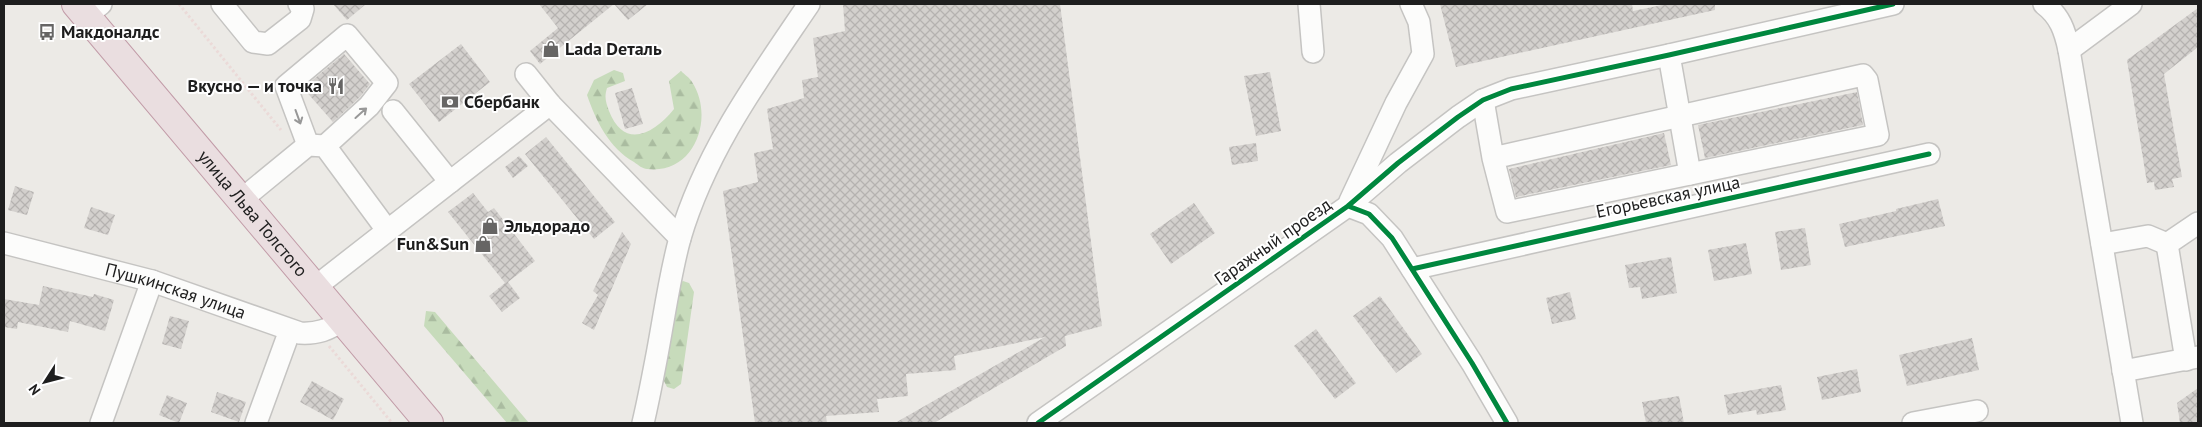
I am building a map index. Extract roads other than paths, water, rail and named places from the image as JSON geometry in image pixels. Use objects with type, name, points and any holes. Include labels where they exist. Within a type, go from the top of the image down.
[{"type":"highway","name":"улица Льва Толстого","points":[[88,8],[241,200],[429,423]]},
{"type":"street","points":[[222,4],[254,42],[268,44],[300,19],[303,9],[299,4]]},
{"type":"street","points":[[643,423],[670,278],[680,238],[695,194],[716,147],[738,109],[809,4]]},
{"type":"street","points":[[1309,4],[1313,52]]},
{"type":"street","points":[[1348,206],[1396,103],[1423,54],[1419,22],[1411,4]]},
{"type":"street","points":[[1348,206],[1398,163],[1483,100],[1511,89],[1669,56],[1893,4]]},
{"type":"street","points":[[2044,4],[2053,10],[2064,28]]},
{"type":"street","points":[[2064,4],[2064,28],[2132,423]]},
{"type":"street","points":[[2069,50],[2131,4]]},
{"type":"street","points":[[241,200],[311,148],[369,106],[387,82],[347,35],[286,86],[311,148],[387,230]]},
{"type":"street","points":[[1669,56],[1690,174]]},
{"type":"street","points":[[526,74],[550,104],[680,238]]},
{"type":"street","points":[[1483,100],[1492,158],[1507,212],[1878,135],[1867,80],[1863,75],[1492,158]]},
{"type":"street","points":[[314,288],[550,104]]},
{"type":"street","points":[[394,111],[450,182]]},
{"type":"street","name":"Егорьевская улица","points":[[1412,269],[1930,154]]},
{"type":"street","name":"Гаражный проезд","points":[[1038,423],[1348,206],[1369,214],[1392,238],[1472,363],[1507,423]]},
{"type":"street","points":[[2167,244],[2198,223]]},
{"type":"street","points":[[2102,244],[2148,236],[2167,244]]},
{"type":"street","name":"Пушкинская улица","points":[[4,243],[152,281],[300,333],[318,332],[333,327],[342,320]]},
{"type":"street","points":[[2123,371],[2192,358],[2167,244]]},
{"type":"street","points":[[101,423],[152,281]]},
{"type":"street","points":[[256,423],[290,330]]},
{"type":"street","points":[[1913,423],[1978,410]]},
{"type":"place","name":"Макдоналдс","points":[[47,32]]},
{"type":"place","name":"Lada Dеталь","points":[[551,49]]},
{"type":"place","name":"Вкусно — и точка","points":[[336,86]]},
{"type":"place","name":"Сбербанк","points":[[450,102]]},
{"type":"place","name":"Эльдорадо","points":[[490,226]]},
{"type":"place","name":"Fun&Sun","points":[[483,244]]}]
